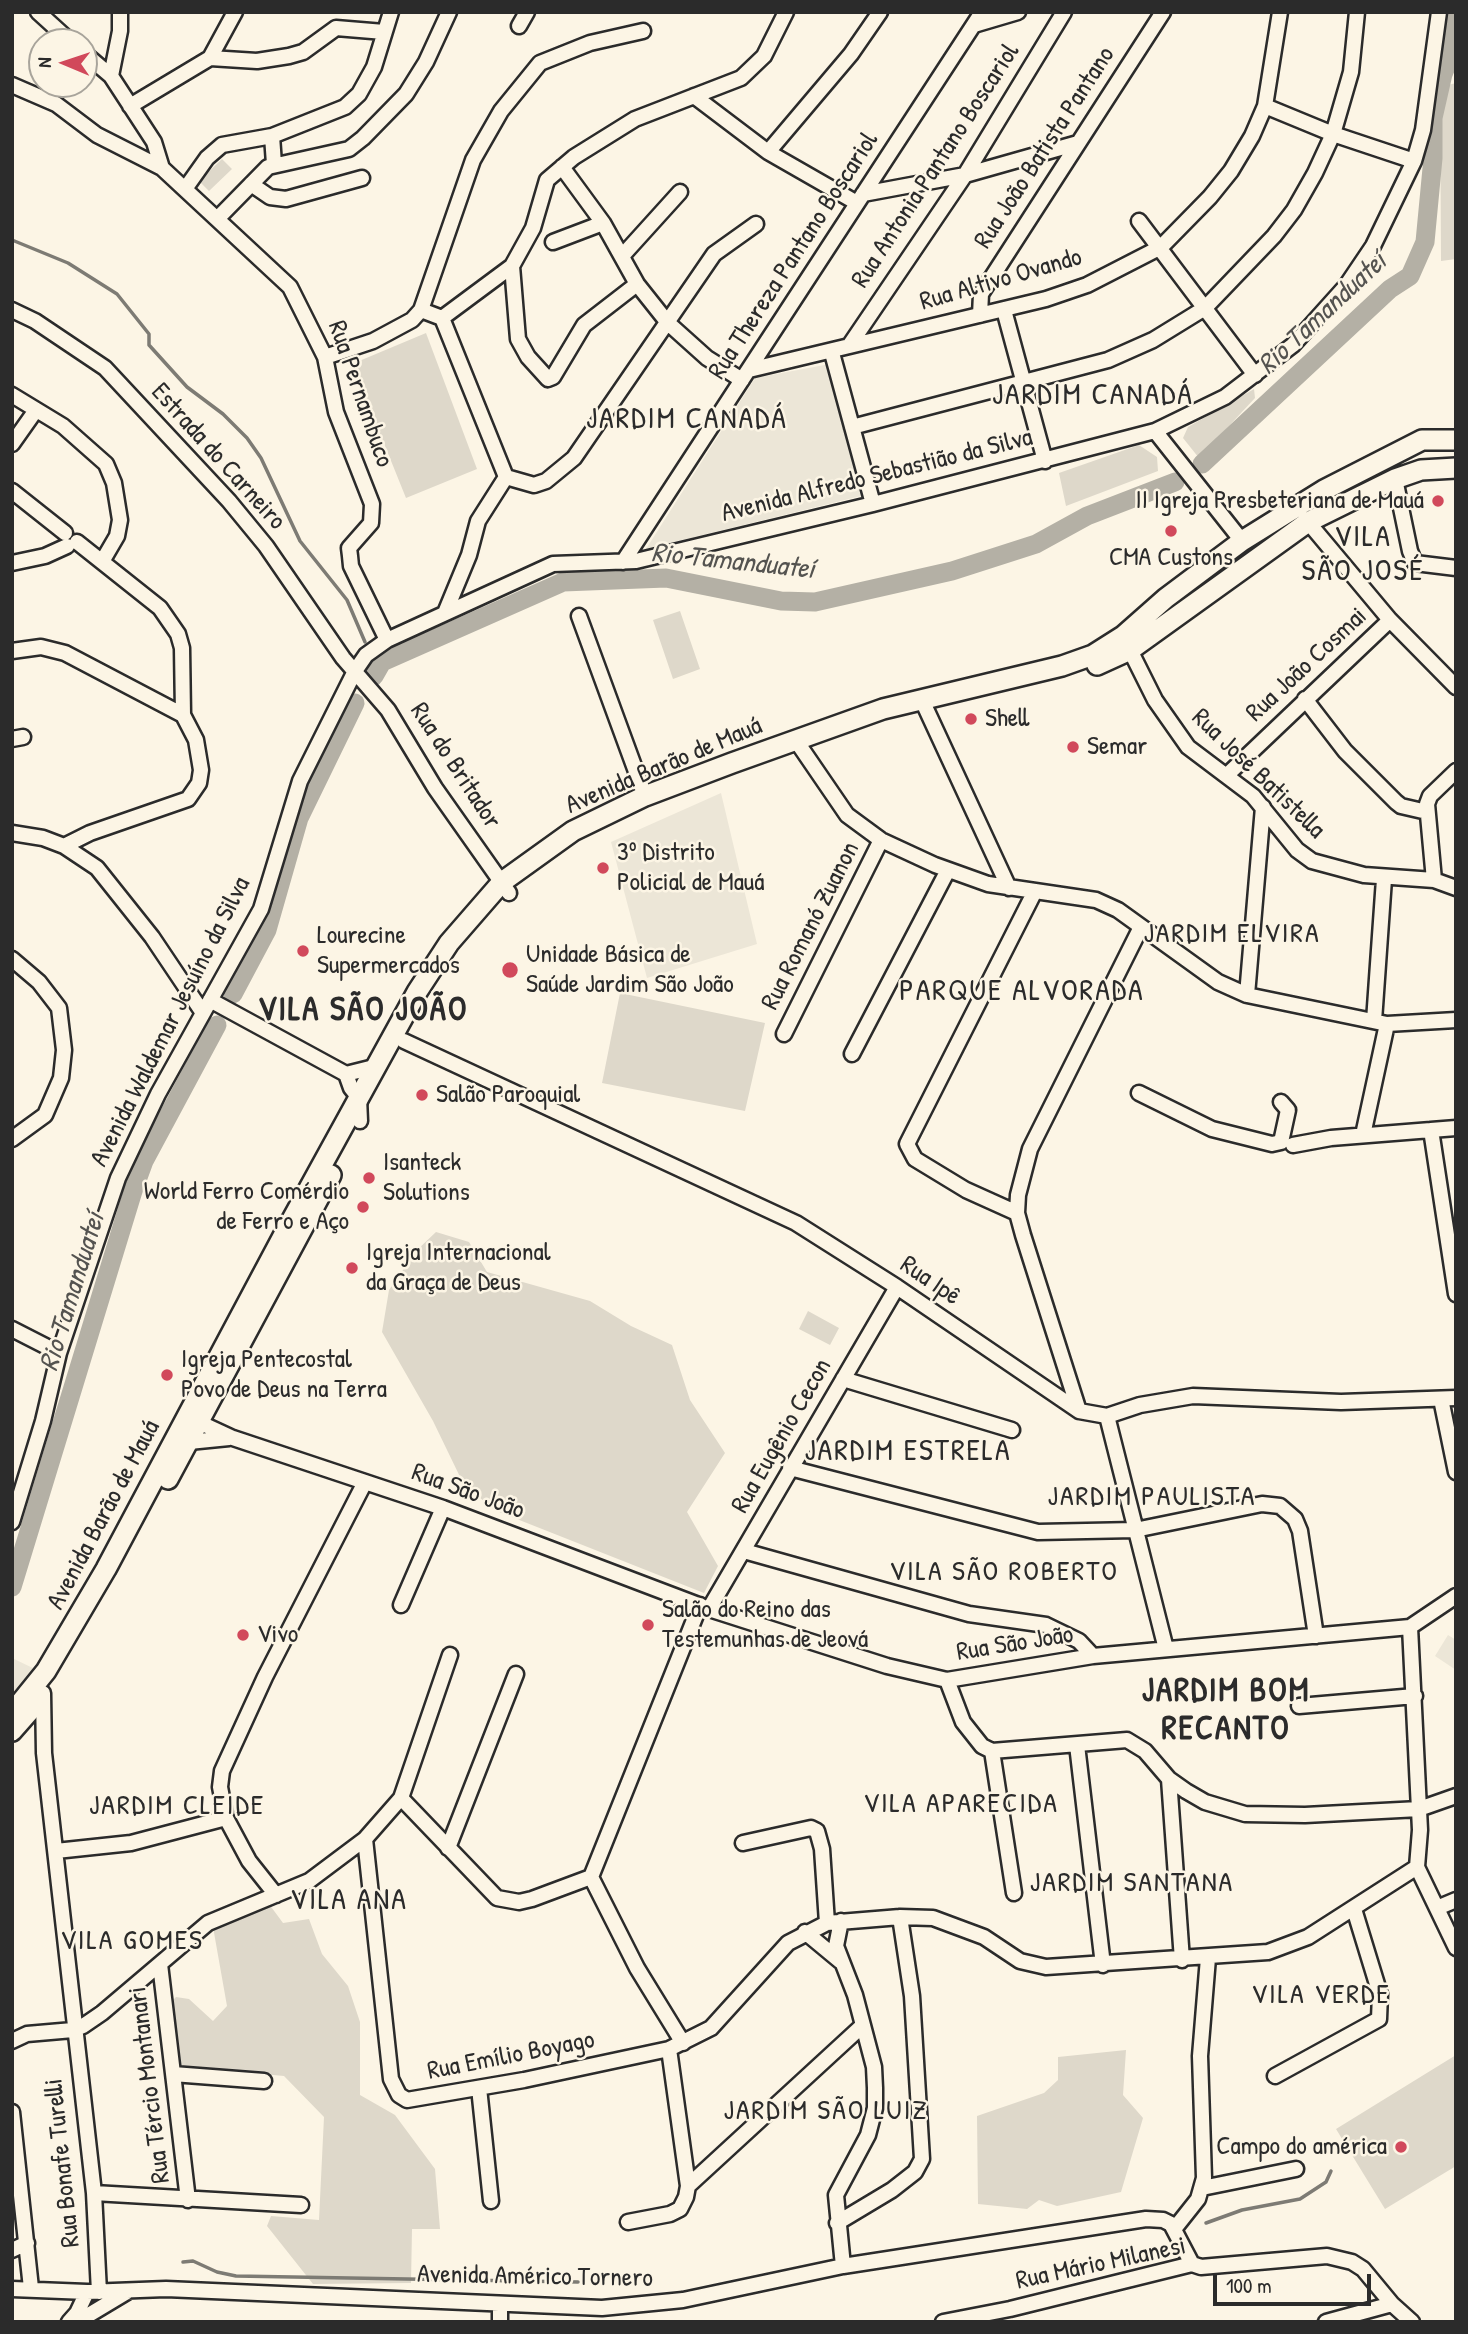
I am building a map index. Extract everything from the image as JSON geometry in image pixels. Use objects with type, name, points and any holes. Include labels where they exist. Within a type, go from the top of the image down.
[{"type":"main road","name":"Avenida Barão de Mauá","points":[[12,1731],[43,1693],[91,1619],[189,1442],[193,1420],[374,1068],[417,992],[449,943],[505,888],[573,831],[645,796],[922,702],[1062,666],[1093,655],[1123,636],[1166,598],[1242,541],[1374,463],[1422,440],[1456,440]]},
{"type":"main road","name":"Avenida Barão de Mauá","points":[[922,702],[1073,673],[1130,650],[1308,522],[1395,479],[1421,470],[1456,468]]},
{"type":"main road","points":[[1166,598],[1169,609],[1180,614]]},
{"type":"main road","name":"Avenida Barão de Mauá","points":[[12,1713],[46,1671],[75,1624],[193,1420],[445,968],[505,888],[603,827],[797,743]]},
{"type":"main road","points":[[404,1041],[407,1024],[418,997],[417,992]]},
{"type":"street","points":[[38,12],[56,28]]},
{"type":"street","points":[[111,76],[120,31],[120,12]]},
{"type":"street","points":[[130,106],[210,58],[235,12]]},
{"type":"street","points":[[185,189],[207,158],[222,145],[272,136],[345,107],[359,94],[374,67],[391,12]]},
{"type":"street","points":[[216,219],[274,164],[349,149],[363,138],[405,93],[431,52],[449,12]]},
{"type":"street","points":[[519,26],[527,12]]},
{"type":"street","points":[[442,318],[512,266],[533,228],[547,180],[562,167],[635,119],[741,78],[756,68],[779,31],[786,12]]},
{"type":"street","points":[[768,152],[851,54],[880,12]]},
{"type":"street","name":"Rua Thereza Pantano Boscariol","points":[[623,562],[982,12]]},
{"type":"street","points":[[974,25],[1018,12]]},
{"type":"street","name":"Rua Antonia Pantano Boscariol","points":[[849,346],[965,175],[1064,12]]},
{"type":"street","name":"Rua João Batista Pantano","points":[[980,315],[981,294],[1163,12]]},
{"type":"street","name":"Rua Altivo Ovando","points":[[745,375],[849,346],[1004,310],[1087,285],[1161,247],[1231,171],[1265,106],[1280,12]]},
{"type":"street","points":[[852,427],[1108,360],[1153,340],[1205,308],[1248,266],[1294,210],[1333,134],[1351,72],[1357,12]]},
{"type":"street","name":"Avenida Alfredo Sebastião da Silva","points":[[355,671],[375,646],[553,564],[623,562],[661,556],[873,504],[1155,431],[1226,397],[1293,345],[1346,286],[1373,246],[1414,160],[1423,130],[1438,12]]},
{"type":"street","points":[[210,58],[257,61],[289,56],[303,52],[336,28],[384,32]]},
{"type":"street","points":[[325,357],[373,341],[412,320],[421,310],[473,160],[501,111],[540,64],[590,43],[643,31]]},
{"type":"street","points":[[98,65],[111,76],[154,142],[162,168]]},
{"type":"street","name":"Rua Pernambuco","points":[[12,85],[56,104],[97,135],[162,168],[290,287],[325,357],[336,412],[367,490],[374,516],[372,523],[349,548],[351,566],[387,640]]},
{"type":"street","points":[[694,96],[768,152],[860,198],[965,175],[1078,143]]},
{"type":"street","points":[[1265,106],[1333,134],[1414,160]]},
{"type":"street","points":[[272,136],[274,164]]},
{"type":"street","points":[[562,167],[603,223],[623,255],[636,284],[668,323],[706,358],[745,375]]},
{"type":"street","points":[[251,184],[270,197],[286,199],[362,178]]},
{"type":"street","points":[[623,255],[680,192]]},
{"type":"street","points":[[1139,221],[1255,375]]},
{"type":"street","points":[[553,242],[603,223]]},
{"type":"street","points":[[506,477],[534,485],[546,481],[574,458],[714,254],[755,224]]},
{"type":"street","points":[[512,266],[518,339],[527,357],[548,379],[553,377],[584,325],[636,284]]},
{"type":"street","name":"Estrada do Carneiro","points":[[12,310],[35,321],[105,368],[229,500],[266,546],[355,671]]},
{"type":"street","points":[[421,310],[442,318],[506,477]]},
{"type":"street","points":[[1004,310],[1045,461]]},
{"type":"street","points":[[832,352],[873,504]]},
{"type":"street","points":[[12,395],[85,444],[106,464],[114,483],[120,520],[117,536],[103,560]]},
{"type":"street","points":[[12,444],[36,410]]},
{"type":"street","points":[[1155,431],[1242,541]]},
{"type":"street","points":[[445,613],[469,555],[478,521],[506,477]]},
{"type":"street","points":[[1395,479],[1415,563],[1456,568]]},
{"type":"street","points":[[12,491],[70,540],[103,560],[160,608],[178,634],[182,648],[183,715],[196,740],[201,770],[199,783],[188,799],[90,832],[64,846]]},
{"type":"street","points":[[1308,522],[1390,620],[1456,687]]},
{"type":"street","points":[[12,563],[45,556],[70,540]]},
{"type":"street","points":[[579,616],[645,796]]},
{"type":"street","name":"Rua João Cosmai","points":[[1227,775],[1390,620]]},
{"type":"street","points":[[12,652],[41,647],[65,653],[183,715]]},
{"type":"street","name":"Rua José Batistella","points":[[1130,650],[1174,729],[1202,760],[1227,775],[1263,807],[1297,850],[1312,861],[1330,868],[1384,879],[1434,880],[1456,888]]},
{"type":"street","name":"Rua do Britador","points":[[355,671],[388,710],[435,788],[505,888]]},
{"type":"street","name":"Avenida Waldemar Jesuíno da Silva","points":[[12,1522],[43,1421],[59,1353],[131,1146],[261,909],[300,781],[355,671]]},
{"type":"street","points":[[1306,699],[1345,751],[1396,802],[1401,806],[1427,812]]},
{"type":"street","points":[[922,702],[1009,888]]},
{"type":"street","points":[[797,743],[847,815],[881,840],[968,879],[1009,888],[1096,900],[1141,927],[1218,982],[1247,995],[1380,1023],[1456,1020]]},
{"type":"street","points":[[1434,880],[1427,812],[1430,796],[1456,771]]},
{"type":"street","points":[[1247,995],[1263,807]]},
{"type":"street","points":[[12,833],[43,838],[85,858],[110,882],[206,1007],[346,1074],[374,1068]]},
{"type":"street","name":"Rua Romanó Zuanon","points":[[784,1034],[881,840]]},
{"type":"street","points":[[852,1054],[948,870]]},
{"type":"street","points":[[1363,1135],[1380,1023],[1384,879]]},
{"type":"street","points":[[1017,1213],[966,1190],[915,1160],[907,1144],[1035,891]]},
{"type":"street","points":[[1079,1411],[1017,1213],[1020,1182],[1030,1149],[1141,927]]},
{"type":"street","points":[[12,959],[39,982],[59,1008],[64,1050],[61,1078],[45,1115],[12,1139]]},
{"type":"street","name":"Rua Ipê","points":[[404,1041],[796,1223],[897,1287],[1079,1411],[1107,1416],[1140,1405],[1193,1396],[1341,1402],[1449,1398]]},
{"type":"street","points":[[346,1074],[351,1088],[359,1098],[360,1121]]},
{"type":"street","points":[[1139,1093],[1212,1129],[1272,1144],[1282,1142],[1288,1110],[1281,1102]]},
{"type":"street","points":[[1293,1144],[1363,1135],[1456,1128]]},
{"type":"street","points":[[1431,1130],[1451,1227],[1456,1294]]},
{"type":"street","name":"Rua Eugênio Cecon","points":[[591,1877],[705,1607],[744,1551],[897,1287]]},
{"type":"street","points":[[12,1329],[59,1353]]},
{"type":"street","points":[[843,1379],[1013,1430]]},
{"type":"street","points":[[1449,1398],[1456,1472]]},
{"type":"street","points":[[1107,1416],[1166,1649]]},
{"type":"street","name":"Rua São João","points":[[193,1420],[233,1438],[443,1508],[705,1607],[874,1662],[947,1680],[1093,1656],[1410,1627],[1456,1596]]},
{"type":"street","name":"Rua São João","points":[[189,1442],[233,1438]]},
{"type":"street","points":[[790,1468],[1018,1529],[1088,1532],[1135,1530],[1262,1504],[1280,1506],[1295,1519],[1300,1531],[1316,1636]]},
{"type":"street","points":[[276,1895],[249,1861],[226,1818],[220,1787],[232,1747],[365,1482]]},
{"type":"street","points":[[401,1605],[443,1508]]},
{"type":"street","points":[[744,1551],[968,1614],[1046,1625],[1079,1641],[1093,1656]]},
{"type":"street","points":[[1410,1627],[1420,1842],[1416,1867],[1456,1948]]},
{"type":"street","points":[[12,2040],[27,2034],[73,2030],[102,2013],[208,1923],[309,1881],[365,1839],[401,1798],[450,1655]]},
{"type":"street","points":[[448,1848],[516,1674]]},
{"type":"street","points":[[947,1680],[963,1722],[982,1746],[992,1751],[1127,1740],[1144,1751],[1169,1779],[1205,1802],[1254,1815],[1419,1809],[1456,1796]]},
{"type":"street","name":"Rua Bonafe Turelli","points":[[43,1693],[44,1753],[73,2030],[94,2193],[93,2292]]},
{"type":"street","points":[[1299,1706],[1415,1696]]},
{"type":"street","points":[[1077,1745],[1102,1965]]},
{"type":"street","points":[[992,1751],[1014,1893]]},
{"type":"street","points":[[1169,1779],[1182,1959]]},
{"type":"street","points":[[401,1798],[497,1898],[510,1901],[532,1899],[591,1877],[676,2046],[688,2186],[680,2209],[670,2214],[628,2222]]},
{"type":"street","points":[[55,1851],[131,1843],[226,1818]]},
{"type":"street","points":[[743,1843],[811,1828],[817,1831],[836,1946],[874,2067],[875,2108],[864,2142],[836,2195],[843,2266]]},
{"type":"street","name":"Rua Emílio Boyago","points":[[365,1839],[386,2045],[394,2089],[403,2098],[415,2100],[676,2046],[711,2028],[767,1963],[806,1932],[834,1922],[900,1917],[933,1918],[968,1929],[1020,1961],[1035,1966],[1209,1958],[1268,1952],[1289,1946],[1354,1909],[1416,1867]]},
{"type":"street","points":[[1437,1908],[1456,1900]]},
{"type":"street","points":[[1275,2076],[1379,2019],[1380,1994],[1354,1909]]},
{"type":"street","points":[[837,2223],[915,2172],[922,2159],[912,1996],[900,1917]]},
{"type":"street","points":[[806,1932],[841,1962]]},
{"type":"street","points":[[1192,2264],[1175,2228],[1199,2199],[1202,2188],[1205,2162],[1200,2056],[1209,1958]]},
{"type":"street","name":"Rua Tércio Montanari","points":[[160,1964],[188,2200]]},
{"type":"street","points":[[688,2186],[862,2026]]},
{"type":"street","points":[[173,2074],[264,2081]]},
{"type":"street","points":[[479,2088],[491,2201]]},
{"type":"street","points":[[12,2112],[15,2162],[31,2288]]},
{"type":"street","points":[[1202,2188],[1296,2169]]},
{"type":"street","points":[[94,2193],[301,2205]]},
{"type":"street","name":"Avenida Américo Tornero","points":[[12,2289],[93,2292],[166,2289],[602,2308],[654,2304],[843,2266],[1124,2221],[1163,2220],[1175,2228]]},
{"type":"street","points":[[12,2250],[27,2243]]},
{"type":"street","name":"Rua Mário Milanesi","points":[[943,2322],[1010,2309],[1192,2264],[1201,2267],[1307,2257],[1339,2257],[1363,2269],[1392,2305],[1412,2322]]},
{"type":"street","points":[[77,2322],[129,2291]]},
{"type":"street","points":[[69,2322],[93,2292]]},
{"type":"street","points":[[500,2305],[500,2322]]},
{"type":"street","points":[[1326,2322],[1392,2305]]},
{"type":"shaded area","points":[[1456,83],[1456,259],[1441,261],[1440,87]]},
{"type":"shaded area","points":[[222,159],[232,169],[209,191],[199,181]]},
{"type":"shaded area","points":[[426,333],[477,469],[406,498],[352,364]]},
{"type":"shaded area","points":[[830,364],[865,495],[646,549],[755,378]]},
{"type":"shaded area","points":[[1254,389],[1255,398],[1199,458],[1183,438],[1188,427]]},
{"type":"shaded area","points":[[1139,445],[1157,457],[1158,471],[1066,506],[1059,473]]},
{"type":"shaded area","points":[[680,611],[700,669],[673,679],[653,620]]},
{"type":"shaded area","points":[[721,793],[757,944],[647,978],[611,842]]},
{"type":"shaded area","points":[[620,993],[765,1023],[745,1111],[602,1083]]},
{"type":"shaded area","points":[[436,1232],[469,1242],[487,1272],[590,1301],[631,1326],[672,1345],[690,1400],[725,1453],[687,1512],[718,1566],[704,1593],[494,1510],[463,1483],[433,1421],[382,1332],[389,1290],[416,1251]]},
{"type":"shaded area","points":[[808,1311],[839,1328],[830,1345],[799,1329]]},
{"type":"shaded area","points":[[1448,1635],[1456,1640],[1456,1670],[1435,1656]]},
{"type":"shaded area","points":[[12,1658],[37,1670],[12,1700]]},
{"type":"shaded area","points":[[269,1904],[283,1923],[309,1919],[322,1954],[348,1986],[360,2022],[360,2095],[395,2115],[435,2169],[440,2229],[412,2229],[411,2283],[313,2284],[267,2226],[271,2216],[319,2220],[324,2117],[284,2076],[176,2066],[166,2008],[176,1997],[189,1999],[213,2021],[227,2006],[213,1927]]},
{"type":"shaded area","points":[[1126,2050],[1123,2095],[1143,2118],[1121,2192],[1057,2206],[1039,2200],[1027,2209],[978,2204],[977,2116],[1044,2093],[1058,2080],[1058,2057]]},
{"type":"shaded area","name":"Campo do américa","points":[[1456,2055],[1456,2166],[1385,2209],[1336,2129]]},
{"type":"waterway","name":"Rio Tamanduateí","points":[[1202,464],[1390,289],[1410,276],[1425,242],[1433,158],[1433,118],[1443,74],[1452,53],[1454,12]]},
{"type":"waterway","points":[[12,240],[68,263],[117,294],[149,334],[149,345],[187,387],[223,414],[247,438],[261,458],[300,541],[347,600],[365,642]]},
{"type":"waterway","name":"Rio Tamanduateí","points":[[374,676],[382,662],[563,582],[666,578],[781,601],[815,602],[952,571],[1036,544],[1087,516],[1175,482]]},
{"type":"waterway","name":"Rio Tamanduateí","points":[[233,994],[267,930],[299,818],[355,703]]},
{"type":"waterway","name":"Rio Tamanduateí","points":[[12,1587],[133,1191],[144,1161],[217,1025]]},
{"type":"waterway","points":[[1206,2223],[1242,2210],[1300,2199],[1326,2182],[1331,2171]]},
{"type":"waterway","points":[[183,2262],[193,2261],[217,2272],[236,2276],[578,2282]]},
{"type":"place","name":"II Igreja Presbeteriana de Mauá","points":[[1438,501]]},
{"type":"place","name":"CMA Custons","points":[[1171,531]]},
{"type":"place","name":"Shell","points":[[971,719]]},
{"type":"place","name":"Semar","points":[[1073,747]]},
{"type":"place","name":"3º Distrito Policial de Mauá","points":[[603,868]]},
{"type":"place","name":"Lourecine Supermercados","points":[[303,951]]},
{"type":"place","name":"Unidade Básica de Saúde Jardim São João","points":[[510,970]]},
{"type":"place","name":"Salão Paroquial","points":[[422,1095]]},
{"type":"place","name":"Isanteck Solutions","points":[[369,1178]]},
{"type":"place","name":"World Ferro Comérdio de Ferro e Aço","points":[[363,1207]]},
{"type":"place","name":"Igreja Internacional da Graça de Deus","points":[[352,1268]]},
{"type":"place","name":"Igreja Pentecostal Povo de Deus na Terra","points":[[167,1375]]},
{"type":"place","name":"Salão do Reino das Testemunhas de Jeová","points":[[648,1625]]},
{"type":"place","name":"Vivo","points":[[243,1635]]},
{"type":"place","name":"Campo do américa","points":[[1401,2147]]},
{"type":"district","name":"JARDIM CANADÁ","points":[[1093,396]]},
{"type":"district","name":"JARDIM CANADÁ","points":[[687,420]]},
{"type":"district","name":"VILA SÃO JOSÉ","points":[[1363,555]]},
{"type":"district","name":"JARDIM ELVIRA","points":[[1232,935]]},
{"type":"district","name":"PARQUE ALVORADA","points":[[1022,992]]},
{"type":"district","name":"VILA SÃO JOÃO","points":[[363,1011]]},
{"type":"district","name":"JARDIM ESTRELA","points":[[908,1452]]},
{"type":"district","name":"JARDIM PAULISTA","points":[[1152,1498]]},
{"type":"district","name":"VILA SÃO ROBERTO","points":[[1004,1573]]},
{"type":"district","name":"JARDIM BOM RECANTO","points":[[1226,1711]]},
{"type":"district","name":"VILA APARECIDA","points":[[961,1805]]},
{"type":"district","name":"JARDIM CLEIDE","points":[[177,1807]]},
{"type":"district","name":"JARDIM SANTANA","points":[[1132,1884]]},
{"type":"district","name":"VILA ANA","points":[[349,1901]]},
{"type":"district","name":"VILA GOMES","points":[[132,1942]]},
{"type":"district","name":"VILA VERDE","points":[[1321,1996]]},
{"type":"district","name":"JARDIM SÃO LUIZ","points":[[826,2112]]}]
